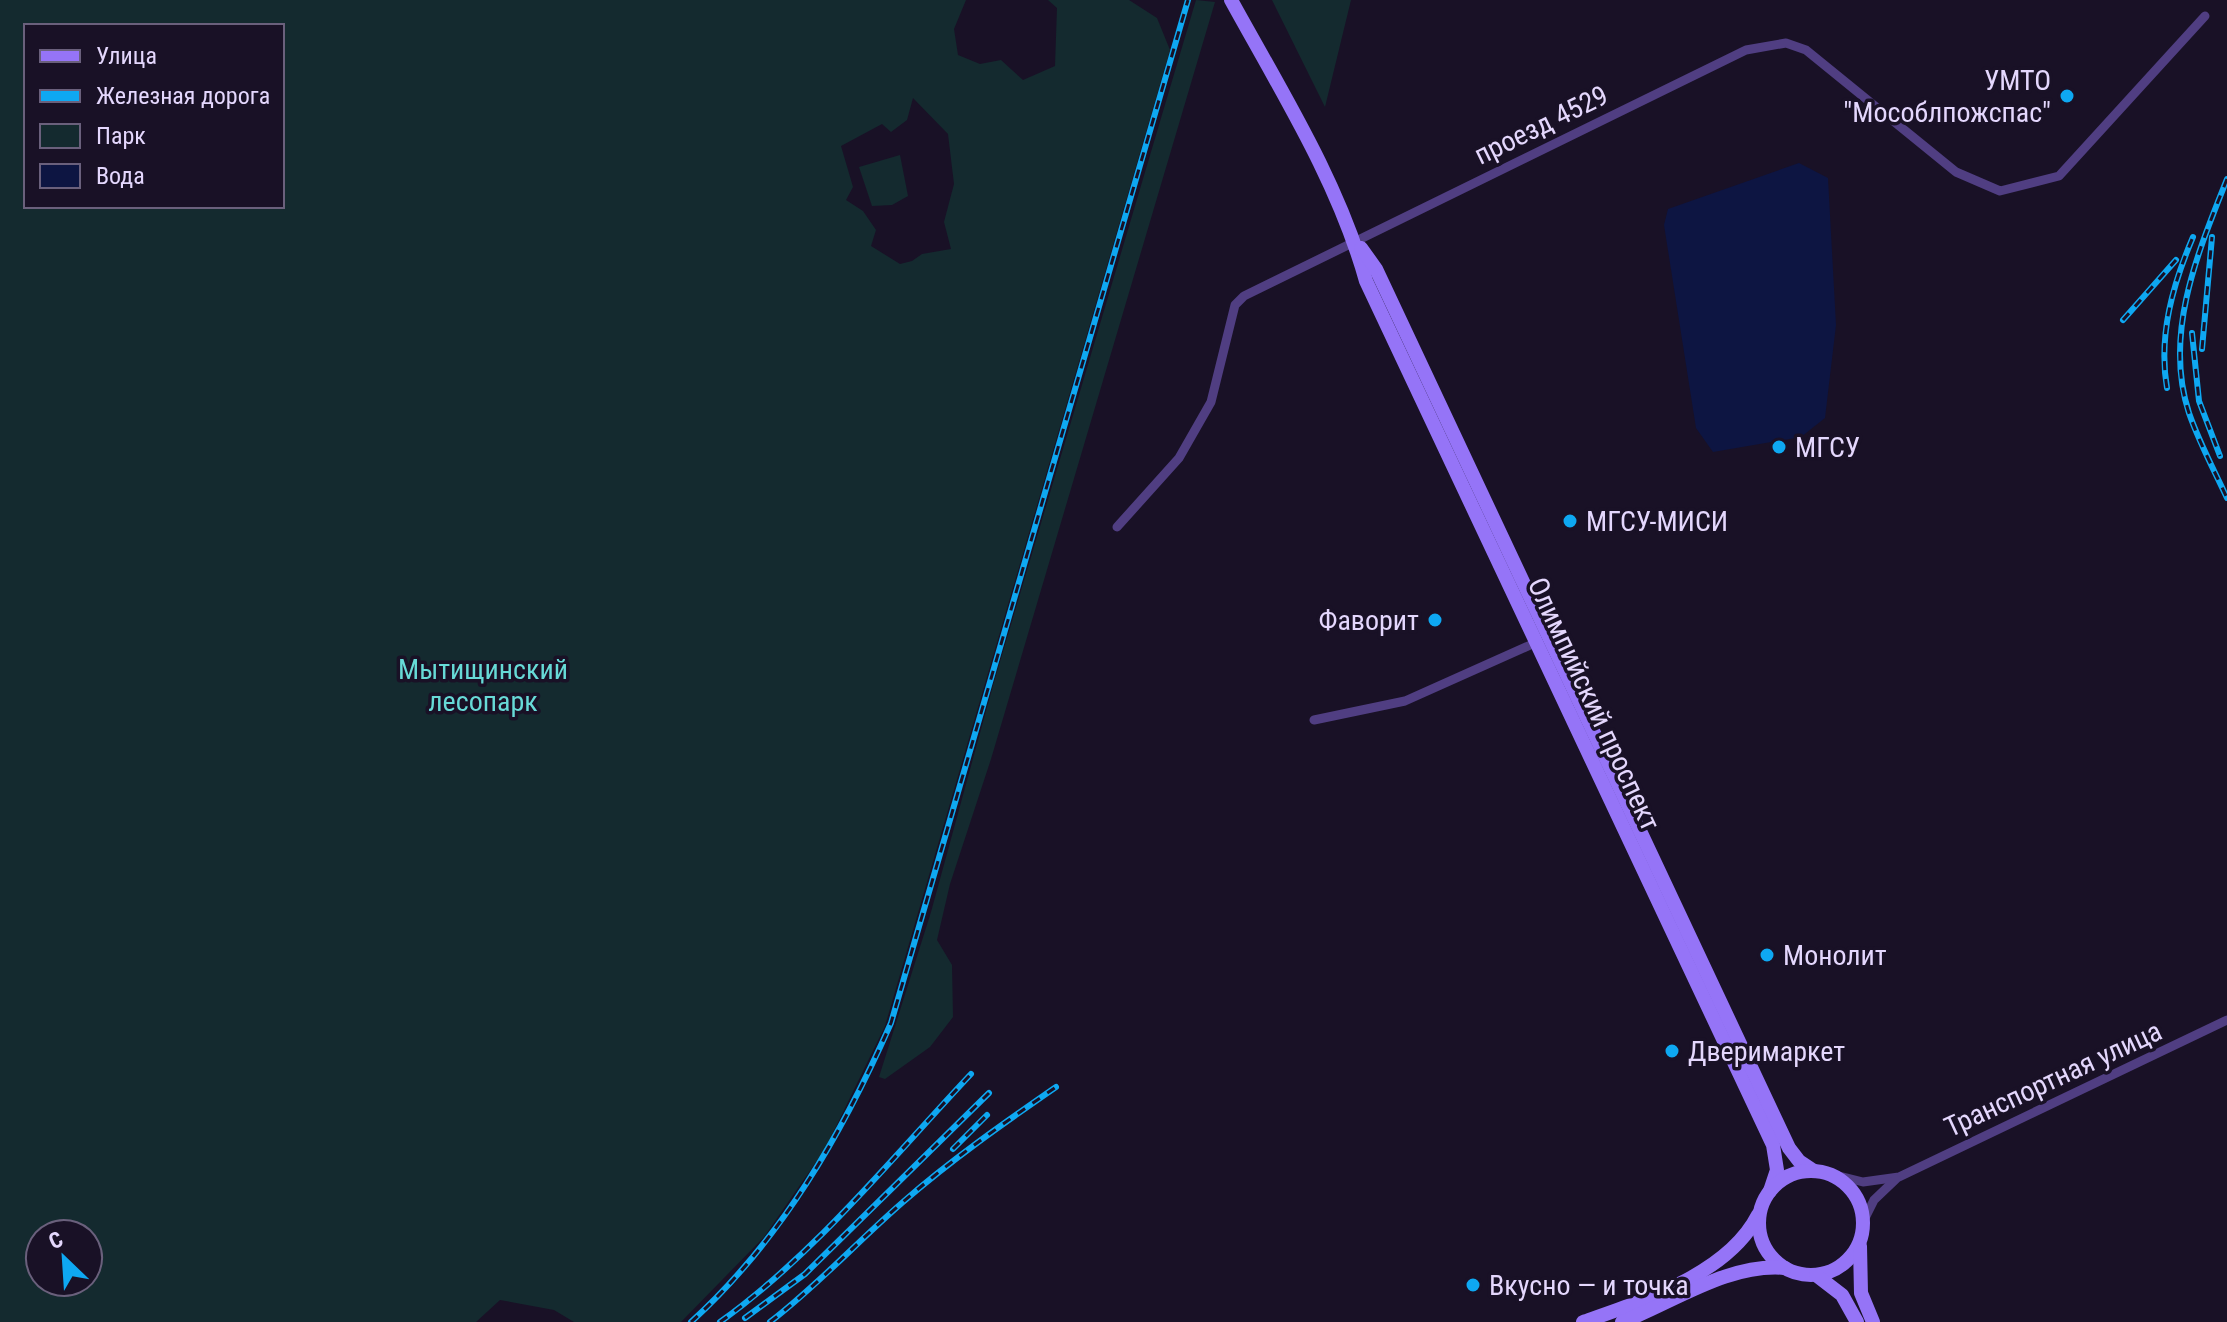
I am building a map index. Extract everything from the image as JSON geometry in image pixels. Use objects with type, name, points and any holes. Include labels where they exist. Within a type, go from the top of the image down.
[{"type":"main road","name":"Олимпийский проспект","points":[[1232,1],[1300,123],[1354,239],[1366,281],[1773,1145],[1777,1170],[1770,1191]]},
{"type":"main road","name":"Олимпийский проспект","points":[[1354,239],[1376,269],[1789,1148],[1799,1161],[1814,1171]]},
{"type":"main road","points":[[1583,1322],[1718,1263],[1746,1236],[1770,1191],[1790,1177],[1814,1171],[1831,1174],[1853,1196],[1863,1222],[1860,1283],[1873,1322]]},
{"type":"main road","points":[[1760,1211],[1759,1229],[1765,1246],[1785,1268]]},
{"type":"main road","points":[[1622,1322],[1732,1274],[1759,1267],[1785,1268],[1798,1274],[1816,1275],[1842,1265],[1860,1242]]},
{"type":"main road","points":[[1816,1275],[1842,1295],[1857,1322]]},
{"type":"street","name":"проезд 4529","points":[[1117,527],[1179,458],[1211,402],[1235,305],[1244,296],[1354,239],[1746,50],[1786,43],[1806,50],[1956,172],[2000,191],[2059,176],[2205,16]]},
{"type":"street","points":[[1314,720],[1405,701],[1537,642]]},
{"type":"street","name":"Транспортная улица","points":[[1863,1222],[1874,1200],[1899,1177],[2227,1020]]},
{"type":"street","name":"Транспортная улица","points":[[1831,1174],[1863,1182],[1899,1177]]},
{"type":"green space","name":"Мытищинский лесопарк","points":[[0,0],[966,0],[954,29],[958,55],[980,64],[1001,60],[1023,80],[1055,66],[1057,8],[1048,0],[1129,0],[1157,18],[1170,50],[885,1026],[825,1149],[764,1237],[681,1322],[574,1322],[554,1310],[500,1300],[476,1322],[0,1322]],"holes":[[[913,98],[948,134],[954,184],[944,222],[951,249],[922,254],[900,264],[871,246],[876,230],[863,211],[846,200],[853,187],[841,146],[882,124],[891,132],[907,120]]]},
{"type":"green space","points":[[1196,0],[1215,2],[991,759],[950,884],[937,940],[952,965],[953,1017],[930,1047],[885,1079],[879,1077],[931,912],[994,682]]},
{"type":"green space","points":[[1272,0],[1351,0],[1325,107]]},
{"type":"green space","points":[[900,155],[908,196],[892,205],[872,206],[859,167]]},
{"type":"water","points":[[1799,163],[1828,178],[1836,325],[1825,418],[1801,437],[1713,452],[1696,428],[1664,225],[1668,209]]},
{"type":"railway","points":[[691,1322],[754,1256],[807,1183],[852,1105],[891,1023],[1188,0]]},
{"type":"railway","points":[[2227,179],[2195,264],[2182,323],[2180,353],[2182,383],[2189,413],[2227,498]]},
{"type":"railway","points":[[2167,388],[2164,349],[2169,310],[2193,237]]},
{"type":"railway","points":[[2202,349],[2212,237]]},
{"type":"railway","points":[[2123,320],[2176,260]]},
{"type":"railway","points":[[2192,333],[2199,401],[2220,456]]},
{"type":"railway","points":[[720,1322],[788,1267],[820,1236],[971,1074]]},
{"type":"railway","points":[[770,1322],[921,1186],[1056,1087]]},
{"type":"railway","points":[[745,1318],[805,1274],[989,1093]]},
{"type":"railway","points":[[953,1149],[987,1115]]},
{"type":"place","name":"УМТО \"Мособлпожспас\"","points":[[2067,96]]},
{"type":"place","name":"МГСУ","points":[[1779,447]]},
{"type":"place","name":"МГСУ-МИСИ","points":[[1570,521]]},
{"type":"place","name":"Фаворит","points":[[1435,620]]},
{"type":"place","name":"Монолит","points":[[1767,955]]},
{"type":"place","name":"Дверимаркет","points":[[1672,1051]]},
{"type":"place","name":"Вкусно — и точка","points":[[1473,1285]]}]
